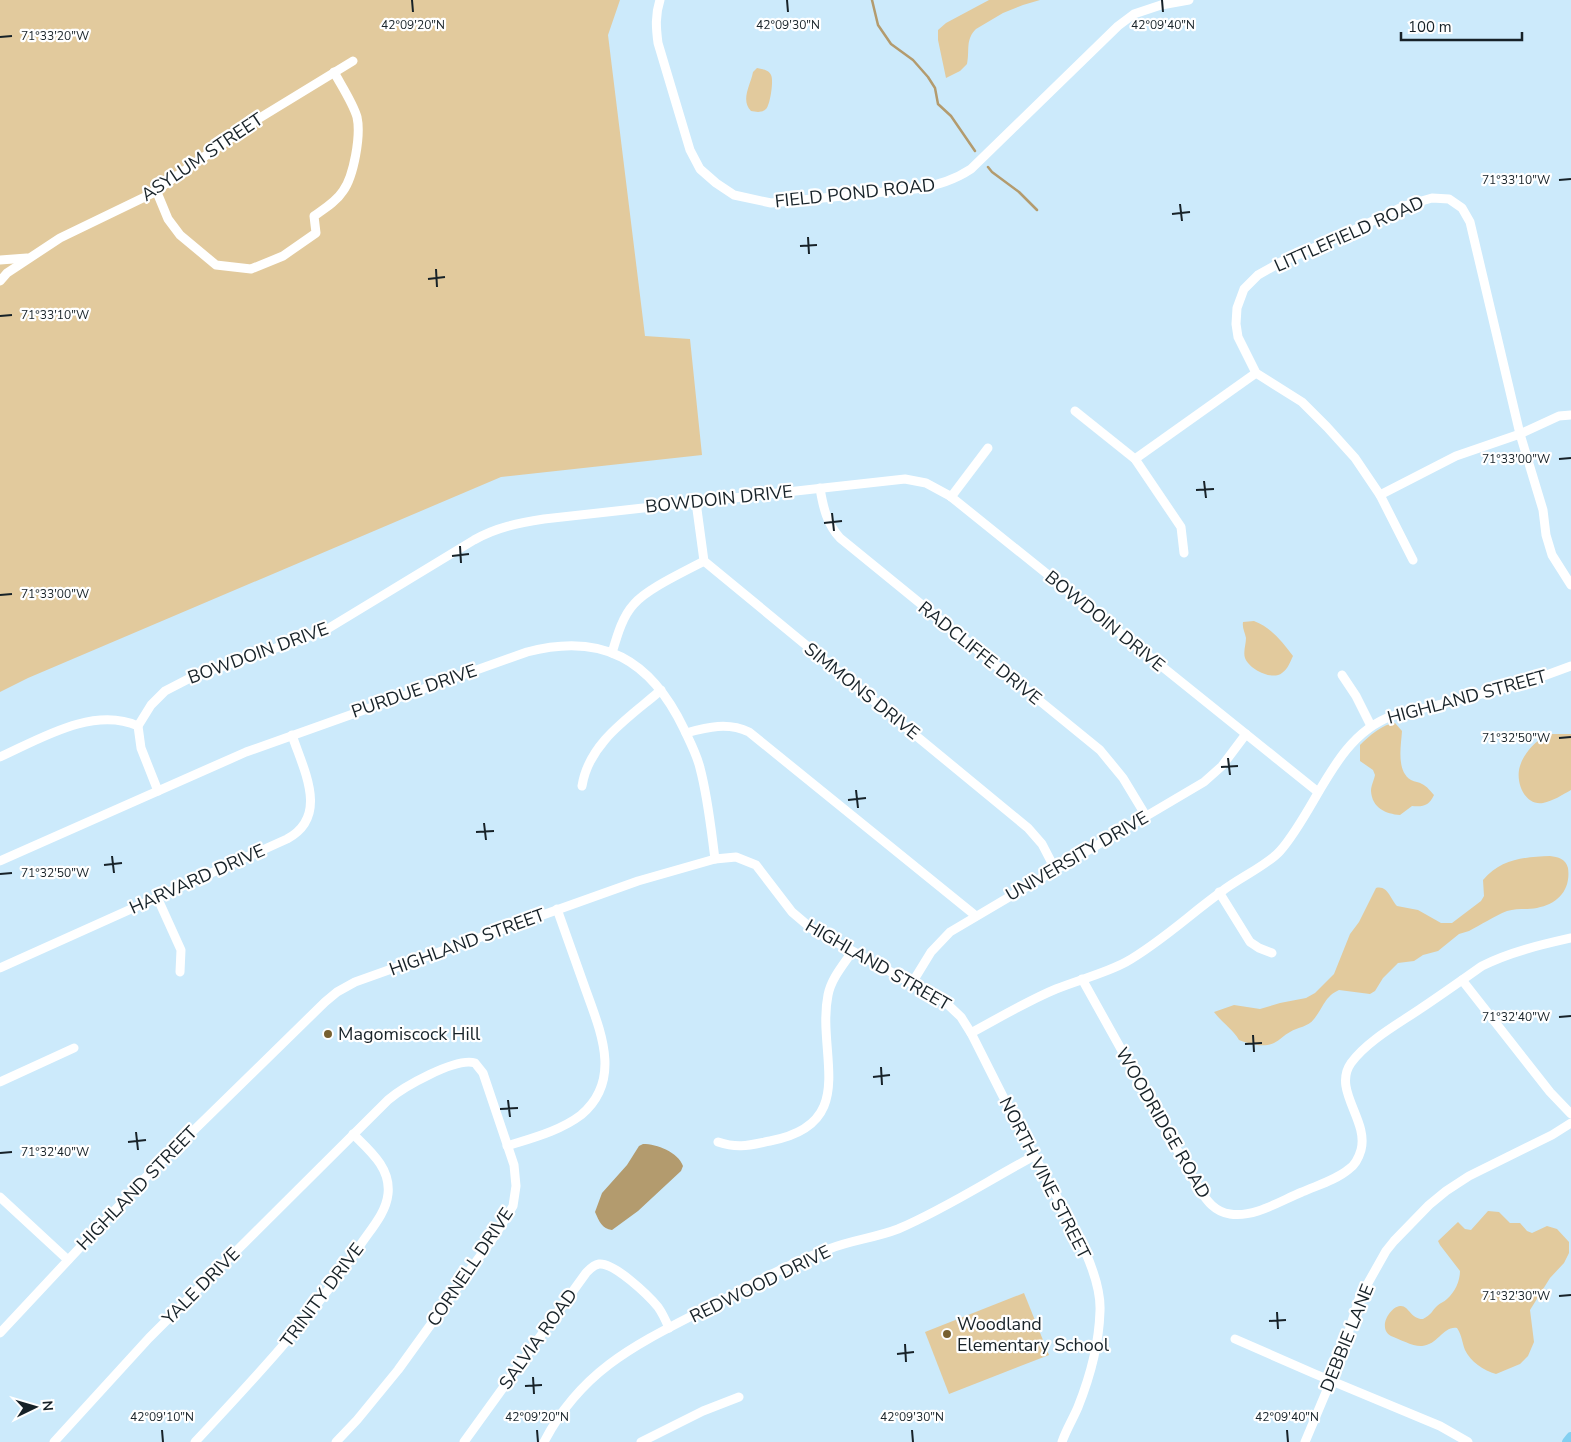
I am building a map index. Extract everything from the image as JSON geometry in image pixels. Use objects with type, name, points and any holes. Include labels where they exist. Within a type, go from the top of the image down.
[{"type":"main road","points":[[1567,1442],[1571,1437]]},
{"type":"street","name":"FIELD POND ROAD","points":[[660,0],[657,18],[658,43],[690,150],[700,169],[734,195],[771,203],[914,189],[935,186],[956,179],[971,169],[1118,26],[1134,14],[1161,5],[1188,0]]},
{"type":"street","name":"ASYLUM STREET","points":[[0,281],[7,273],[60,238],[156,190],[258,119],[353,61]]},
{"type":"street","points":[[156,190],[168,219],[180,235],[216,264],[251,269],[282,256],[316,233],[314,216],[328,207],[344,191],[353,165],[359,136],[357,116],[334,72]]},
{"type":"street","name":"LITTLEFIELD ROAD","points":[[1256,373],[1238,337],[1236,324],[1237,308],[1244,289],[1258,275],[1281,262],[1339,238],[1404,206],[1432,198],[1449,199],[1462,208],[1470,222],[1520,434],[1543,510],[1546,535],[1552,554],[1571,585]]},
{"type":"street","points":[[1,260],[28,258]]},
{"type":"street","points":[[1,260],[6,264],[7,273]]},
{"type":"street","points":[[1135,459],[1256,373],[1302,402],[1354,458],[1380,495],[1413,560]]},
{"type":"street","points":[[1075,411],[1135,459],[1181,527],[1184,553]]},
{"type":"street","points":[[1380,495],[1456,456],[1520,434],[1558,416],[1571,414]]},
{"type":"street","points":[[951,497],[988,448]]},
{"type":"street","name":"BOWDOIN DRIVE","points":[[138,726],[154,701],[171,687],[201,673],[323,630],[496,529],[526,522],[893,480],[910,480],[930,485],[951,497],[1318,792]]},
{"type":"street","name":"RADCLIFFE DRIVE","points":[[820,488],[827,518],[833,530],[840,538],[1100,750],[1124,778],[1146,816]]},
{"type":"street","points":[[612,653],[623,621],[635,603],[645,594],[704,561],[696,502]]},
{"type":"street","name":"SIMMONS DRIVE","points":[[704,561],[1028,828],[1042,844],[1055,869]]},
{"type":"street","name":"PURDUE DRIVE","points":[[0,861],[246,752],[404,694],[534,650],[570,646],[612,653],[641,669],[661,690],[674,709],[696,754],[703,780],[715,859]]},
{"type":"street","name":"HIGHLAND STREET","points":[[0,1333],[135,1188],[205,1117],[337,992],[351,984],[659,874],[715,859],[736,857],[753,863],[761,870],[779,898],[812,929],[852,952],[912,982],[951,1006],[962,1017],[971,1033],[1044,994],[1126,962],[1158,941],[1220,892],[1274,858],[1292,834],[1348,747],[1371,726],[1392,716],[1519,685],[1571,666]]},
{"type":"street","points":[[1342,675],[1356,696],[1371,726]]},
{"type":"street","points":[[582,786],[587,767],[605,739],[624,720],[661,690]]},
{"type":"street","points":[[0,757],[63,729],[87,722],[103,720],[123,721],[138,726],[141,748],[158,791]]},
{"type":"street","points":[[686,733],[708,727],[725,726],[749,732],[976,916]]},
{"type":"street","name":"UNIVERSITY DRIVE","points":[[912,982],[945,936],[1209,779],[1222,766],[1246,734]]},
{"type":"street","name":"HARVARD DRIVE","points":[[0,968],[287,838],[303,827],[309,817],[311,798],[292,735]]},
{"type":"street","points":[[1220,892],[1250,942],[1272,953]]},
{"type":"street","points":[[157,897],[181,950],[180,972]]},
{"type":"street","points":[[507,1146],[571,1122],[592,1104],[599,1092],[604,1077],[606,1062],[602,1035],[557,910]]},
{"type":"street","name":"WOODRIDGE ROAD","points":[[1082,979],[1199,1189],[1214,1208],[1225,1213],[1240,1215],[1270,1206],[1325,1183],[1351,1168],[1361,1150],[1362,1137],[1346,1083],[1346,1076],[1350,1064],[1360,1053],[1482,966],[1524,949],[1571,938]]},
{"type":"street","points":[[718,1142],[732,1147],[740,1147],[777,1140],[803,1130],[819,1115],[824,1107],[829,1090],[826,1009],[828,992],[852,952]]},
{"type":"street","points":[[1462,980],[1550,1092],[1571,1114]]},
{"type":"street","name":"NORTH VINE STREET","points":[[971,1033],[1034,1156],[1070,1221],[1087,1259],[1100,1301],[1097,1342],[1091,1367],[1078,1408],[1062,1442]]},
{"type":"street","points":[[0,1082],[74,1048]]},
{"type":"street","name":"CORNELL DRIVE","points":[[336,1442],[357,1420],[398,1370],[508,1216],[514,1201],[516,1186],[514,1166],[483,1073],[478,1065],[472,1062],[458,1064],[409,1085],[388,1100],[353,1134]]},
{"type":"street","name":"DEBBIE LANE","points":[[1305,1442],[1332,1381],[1359,1299],[1394,1240],[1429,1204],[1446,1191],[1469,1176],[1552,1135],[1571,1123]]},
{"type":"street","name":"YALE DRIVE","points":[[54,1442],[149,1338],[353,1134]]},
{"type":"street","name":"TRINITY DRIVE","points":[[194,1442],[299,1328],[381,1215],[388,1195],[384,1169],[353,1134]]},
{"type":"street","name":"REDWOOD DRIVE","points":[[544,1442],[574,1397],[594,1375],[636,1346],[750,1286],[821,1252],[882,1234],[908,1224],[1034,1156]]},
{"type":"street","points":[[0,1197],[68,1260]]},
{"type":"street","name":"SALVIA ROAD","points":[[464,1442],[586,1273],[599,1264],[618,1271],[649,1297],[663,1315],[669,1328]]},
{"type":"street","points":[[1235,1339],[1440,1426],[1468,1442]]},
{"type":"street","points":[[641,1442],[703,1411],[739,1397]]},
{"type":"shaded area","points":[[0,0],[620,0],[608,35],[645,336],[690,339],[702,455],[501,477],[28,678],[0,692]]},
{"type":"shaded area","points":[[989,0],[1040,0],[1003,13],[976,29],[970,37],[967,64],[960,71],[946,78],[938,40],[938,30],[946,23]]},
{"type":"shaded area","points":[[757,68],[769,72],[772,78],[767,107],[759,112],[751,111],[746,102],[753,72]]},
{"type":"shaded area","points":[[1254,621],[1271,631],[1293,656],[1286,670],[1278,675],[1273,676],[1261,673],[1251,666],[1245,658],[1246,638],[1243,622]]},
{"type":"shaded area","points":[[1395,723],[1402,731],[1400,758],[1403,771],[1411,780],[1424,785],[1434,795],[1428,804],[1412,806],[1400,815],[1381,809],[1374,802],[1371,787],[1375,775],[1373,770],[1360,761],[1360,745],[1381,728]]},
{"type":"shaded area","points":[[1551,734],[1571,734],[1571,790],[1550,801],[1536,803],[1526,797],[1522,791],[1519,779],[1520,766],[1532,747],[1541,739]]},
{"type":"shaded area","points":[[1550,856],[1564,861],[1568,868],[1565,889],[1557,899],[1537,908],[1507,911],[1497,915],[1469,931],[1459,934],[1438,951],[1423,955],[1414,961],[1398,963],[1383,978],[1375,991],[1370,994],[1339,990],[1327,999],[1312,1022],[1293,1030],[1274,1043],[1261,1045],[1239,1040],[1214,1012],[1234,1005],[1260,1009],[1306,998],[1315,993],[1334,974],[1350,934],[1359,922],[1376,888],[1386,891],[1397,906],[1418,910],[1441,923],[1452,923],[1481,901],[1484,896],[1483,880],[1497,868],[1505,863],[1522,858]]},
{"type":"shaded area","points":[[643,1144],[654,1145],[672,1153],[683,1166],[681,1171],[638,1211],[612,1230],[606,1228],[601,1224],[595,1212],[602,1193],[627,1165],[639,1146]]},
{"type":"shaded area","points":[[1488,1211],[1499,1212],[1510,1223],[1520,1223],[1527,1231],[1532,1233],[1547,1226],[1557,1229],[1569,1242],[1569,1253],[1564,1263],[1550,1278],[1530,1310],[1534,1342],[1528,1356],[1520,1364],[1496,1374],[1482,1368],[1470,1358],[1457,1328],[1448,1330],[1428,1345],[1419,1346],[1391,1336],[1385,1328],[1386,1318],[1396,1307],[1403,1306],[1415,1317],[1423,1319],[1450,1296],[1459,1279],[1460,1271],[1438,1241],[1458,1222],[1465,1229],[1471,1230]]},
{"type":"shaded area","points":[[1024,1293],[1049,1355],[949,1394],[925,1332]]},
{"type":"waterway","points":[[872,0],[878,25],[891,44],[913,60],[928,77],[935,88],[938,104],[951,116],[975,151]]},
{"type":"waterway","points":[[988,167],[1019,192],[1037,210]]},
{"type":"place","name":"Magomiscock Hill","points":[[328,1034]]},
{"type":"place","name":"Woodland Elementary School","points":[[947,1334]]}]
